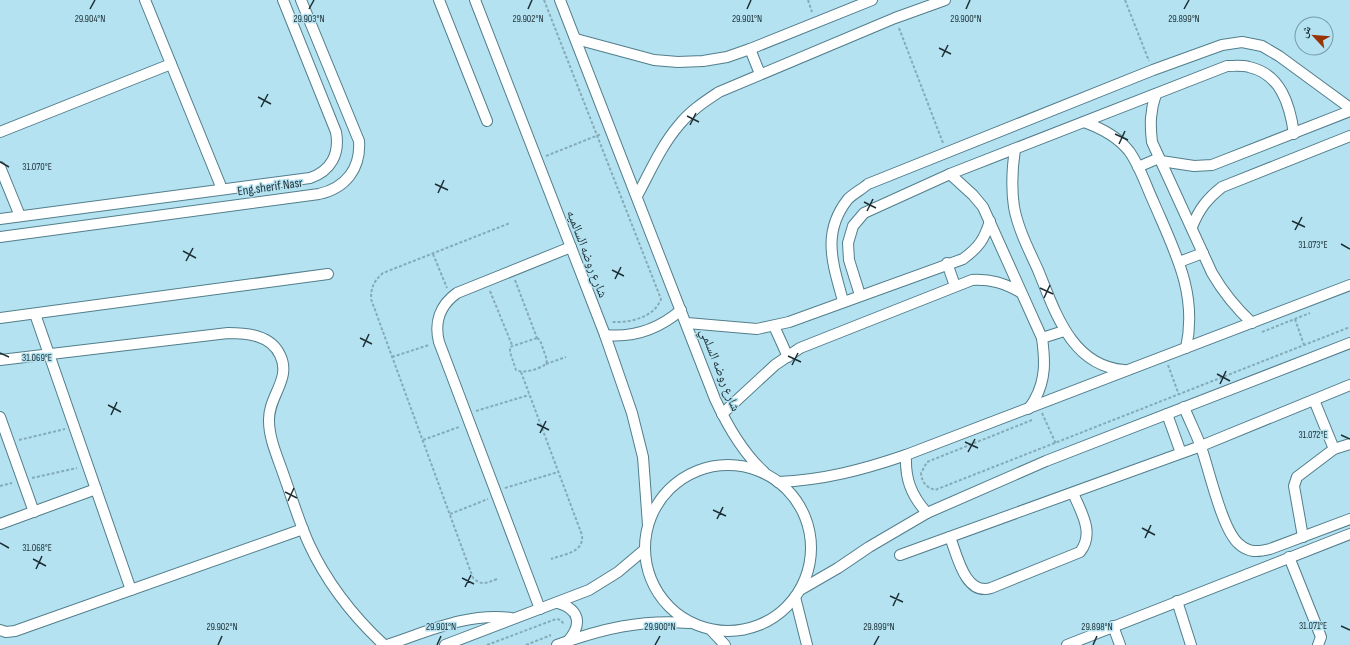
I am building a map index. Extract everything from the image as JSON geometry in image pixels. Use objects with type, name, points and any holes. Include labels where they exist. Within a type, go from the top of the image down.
[{"type":"street","points":[[145,0],[222,189]]},
{"type":"street","points":[[0,219],[310,178],[325,170],[335,157],[338,149],[336,132],[283,0]]},
{"type":"street","name":"Eng.sherif Nasr","points":[[0,237],[319,194],[337,188],[350,176],[358,159],[359,141],[301,0]]},
{"type":"street","points":[[440,0],[487,121]]},
{"type":"street","name":"شارع روضه السالميه","points":[[475,0],[605,335],[638,435],[646,480],[648,525]]},
{"type":"street","points":[[560,0],[681,310],[667,321],[652,329],[629,335],[605,335]]},
{"type":"street","points":[[576,39],[648,59],[678,62],[709,60],[750,49],[872,0]]},
{"type":"street","points":[[637,196],[664,145],[679,124],[698,106],[719,92],[895,18],[945,0]]},
{"type":"street","points":[[843,301],[832,264],[830,241],[836,218],[849,198],[868,184],[947,154],[1152,70],[1222,45],[1242,42],[1262,46],[1279,56],[1350,108]]},
{"type":"street","points":[[750,49],[760,74]]},
{"type":"street","points":[[0,132],[171,64]]},
{"type":"street","points":[[860,295],[849,254],[848,243],[853,226],[864,213],[874,207],[950,174],[1227,66],[1249,67],[1269,76],[1284,92],[1291,113],[1294,134]]},
{"type":"street","points":[[1156,94],[1151,110],[1150,126],[1152,142],[1203,253],[1223,292],[1237,309],[1252,323]]},
{"type":"street","points":[[1138,167],[1160,160],[1194,166],[1212,165],[1350,111]]},
{"type":"street","points":[[1084,122],[1101,128],[1116,138],[1129,151],[1138,167],[1179,262],[1186,284],[1190,306],[1190,329],[1186,348]]},
{"type":"street","points":[[1192,227],[1198,211],[1209,198],[1222,187],[1350,136]]},
{"type":"street","points":[[1015,149],[1012,189],[1019,227],[1064,331],[1077,347],[1093,360],[1110,369],[1128,370]]},
{"type":"street","points":[[0,167],[20,216]]},
{"type":"street","points":[[778,482],[809,480],[841,475],[906,455],[1030,408],[1039,392],[1044,374],[1045,356],[1042,338],[1020,292],[990,221],[973,195],[950,174]]},
{"type":"street","points":[[129,202],[132,219]]},
{"type":"street","points":[[686,323],[757,329],[789,322],[947,263],[963,259],[976,249],[986,236],[990,221]]},
{"type":"street","points":[[540,609],[495,494],[439,342],[437,323],[444,305],[457,293],[570,248]]},
{"type":"street","points":[[1179,262],[1203,253]]},
{"type":"street","points":[[947,263],[956,286]]},
{"type":"street","points":[[0,318],[328,274]]},
{"type":"street","points":[[722,414],[775,365],[800,348],[972,280],[989,280],[1005,284],[1020,292]]},
{"type":"street","points":[[1014,414],[1350,285]]},
{"type":"street","name":"شارع روضه السلمي","points":[[681,310],[722,414],[744,449],[757,466],[768,475]]},
{"type":"street","points":[[35,314],[131,590]]},
{"type":"street","points":[[774,326],[788,357]]},
{"type":"street","points":[[1042,338],[1064,331]]},
{"type":"street","points":[[0,360],[228,333],[248,334],[263,338],[270,342],[280,354],[284,367],[282,381],[270,406],[269,428],[303,529],[318,563],[341,599],[354,615],[386,645],[478,617],[495,616],[513,618]]},
{"type":"street","points":[[797,593],[838,568],[869,546],[927,513],[1061,455],[1350,343]]},
{"type":"street","points":[[900,555],[1201,446],[1350,386]]},
{"type":"street","points":[[1314,400],[1334,449]]},
{"type":"street","points":[[1184,407],[1201,446],[1223,516],[1237,543],[1247,550],[1258,552],[1350,519]]},
{"type":"street","points":[[1167,414],[1181,453]]},
{"type":"street","points":[[0,417],[24,480],[34,512]]},
{"type":"street","points":[[1302,537],[1294,486],[1297,477],[1334,449],[1350,444]]},
{"type":"street","points":[[906,455],[906,471],[909,487],[917,501],[927,513]]},
{"type":"street","points":[[557,645],[600,630],[632,623],[664,620],[690,623],[710,630],[730,632],[748,629],[766,622],[777,615],[797,593],[808,571],[811,552],[809,532],[803,512],[792,496],[778,482],[768,475],[745,467],[720,465],[696,471],[675,484],[658,503],[648,525],[644,550],[648,572],[657,593],[671,610],[690,623]]},
{"type":"street","points":[[0,524],[96,489]]},
{"type":"street","points":[[950,537],[968,580],[979,589],[991,588],[1080,552],[1087,538],[1087,528],[1072,492]]},
{"type":"street","points":[[0,630],[6,632],[15,631],[303,529]]},
{"type":"street","points":[[1067,645],[1350,534]]},
{"type":"street","points":[[444,645],[589,590],[618,572],[644,550]]},
{"type":"street","points":[[1289,557],[1321,637],[1318,645]]},
{"type":"street","points":[[797,593],[807,645]]},
{"type":"street","points":[[1177,601],[1191,645]]},
{"type":"street","points":[[558,603],[568,606],[575,613],[578,623],[575,633],[568,641]]},
{"type":"street","points":[[1113,626],[1120,645]]},
{"type":"street","points":[[710,630],[725,645]]},
{"type":"path","points":[[544,0],[596,136],[661,298],[649,312],[634,320],[612,322],[608,319]]},
{"type":"path","points":[[1125,0],[1152,70]]},
{"type":"path","points":[[895,18],[947,154]]},
{"type":"path","points":[[537,160],[611,130]]},
{"type":"path","points":[[497,579],[485,584],[480,584],[474,578],[371,299],[371,290],[375,280],[383,273],[510,223]]},
{"type":"path","points":[[433,254],[450,298]]},
{"type":"path","points":[[512,271],[537,338],[540,340],[547,360],[546,364]]},
{"type":"path","points":[[486,281],[512,345],[510,350],[516,370],[522,372],[566,357]]},
{"type":"path","points":[[1291,308],[1309,359]]},
{"type":"path","points":[[1258,333],[1316,311]]},
{"type":"path","points":[[1043,415],[927,462],[921,474],[923,482],[926,486],[935,490],[1056,444],[1350,327]]},
{"type":"path","points":[[512,345],[537,338]]},
{"type":"path","points":[[392,357],[439,342]]},
{"type":"path","points":[[1164,357],[1184,407]]},
{"type":"path","points":[[1168,367],[1176,364]]},
{"type":"path","points":[[522,372],[582,540],[578,550],[551,559]]},
{"type":"path","points":[[423,440],[467,419],[530,394]]},
{"type":"path","points":[[1038,404],[1061,455]]},
{"type":"path","points":[[9,442],[75,427]]},
{"type":"path","points":[[0,486],[88,465]]},
{"type":"path","points":[[450,514],[495,494],[558,472]]},
{"type":"path","points":[[487,645],[556,619],[563,621],[563,630]]},
{"type":"path","points":[[526,645],[553,635]]}]
